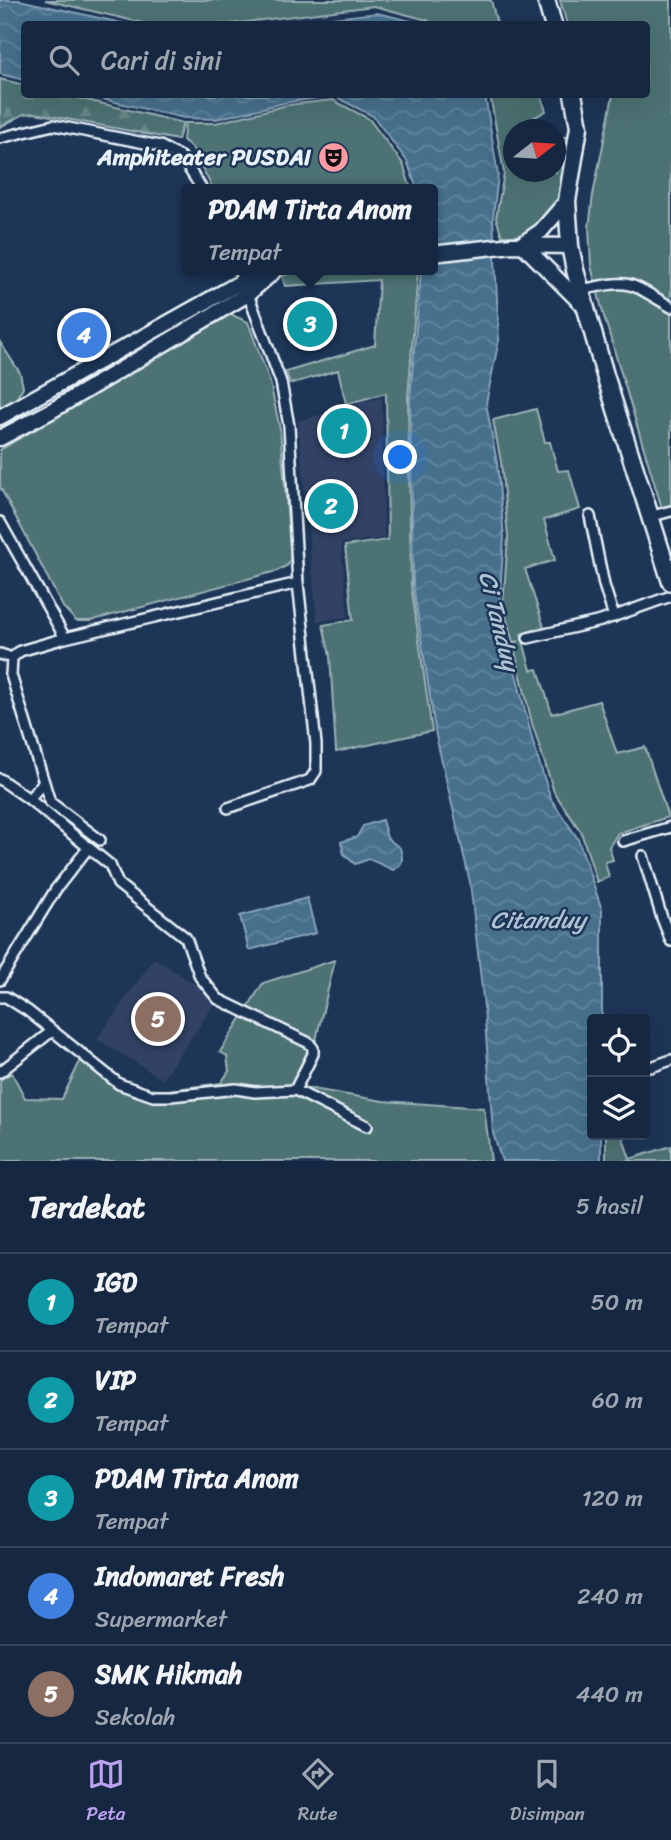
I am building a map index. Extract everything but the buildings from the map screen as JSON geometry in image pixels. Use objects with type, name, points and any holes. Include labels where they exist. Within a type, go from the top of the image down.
[{"type":"highway","points":[[546,0],[552,21]]},
{"type":"highway","points":[[574,98],[579,127],[567,201],[570,246],[585,307],[671,582]]},
{"type":"main road","points":[[519,245],[541,231],[567,201]]},
{"type":"main road","points":[[519,245],[585,307]]},
{"type":"main road","points":[[438,253],[519,245],[570,246]]},
{"type":"main road","points":[[0,417],[244,282],[264,275]]},
{"type":"main road","points":[[0,438],[51,411],[244,282]]},
{"type":"street","points":[[0,138],[53,125],[160,146],[182,158],[199,184]]},
{"type":"street","points":[[228,808],[310,780],[316,771],[316,744],[298,583],[289,426],[281,382],[244,282]]},
{"type":"street","points":[[580,290],[622,282],[631,283],[671,307]]},
{"type":"street","points":[[649,517],[671,511]]},
{"type":"street","points":[[590,516],[604,585],[614,617]]},
{"type":"street","points":[[0,522],[65,638]]},
{"type":"street","points":[[100,841],[50,802],[11,675],[12,658],[20,651],[65,638],[298,583]]},
{"type":"street","points":[[528,638],[614,617],[671,596]]},
{"type":"street","points":[[0,654],[12,658]]},
{"type":"street","points":[[0,779],[29,799],[110,865],[118,884],[186,939],[200,977],[218,999],[309,1043],[313,1048],[313,1055],[295,1090]]},
{"type":"street","points":[[29,799],[44,782]]},
{"type":"street","points":[[623,841],[671,827]]},
{"type":"street","points":[[0,980],[49,900],[89,848]]},
{"type":"street","points":[[643,856],[671,941]]},
{"type":"street","points":[[0,997],[28,1011],[119,1084],[153,1096],[236,1089],[256,1092],[295,1090],[367,1126]]},
{"type":"street","points":[[0,1072],[52,1031]]},
{"type":"street","points":[[651,1067],[671,1060]]},
{"type":"shaded area","points":[[382,397],[384,538],[341,543],[348,617],[317,621],[298,421]]},
{"type":"shaded area","points":[[154,958],[218,999],[162,1079],[97,1039]]},
{"type":"green space","points":[[45,0],[491,0],[496,21],[428,21],[374,6],[254,21],[134,21]]},
{"type":"green space","points":[[560,0],[671,0],[671,513],[664,515],[603,313],[591,266],[589,228],[612,98],[650,98],[650,21],[566,21]]},
{"type":"green space","points":[[0,79],[21,84],[21,98],[79,98],[183,123],[178,140],[35,113],[24,114],[0,127]]},
{"type":"green space","points":[[491,98],[542,98],[546,111],[533,118],[503,119],[503,167]]},
{"type":"green space","points":[[333,100],[369,119],[403,164],[409,184],[210,184],[192,148],[183,140],[185,123],[216,123],[288,105]]},
{"type":"green space","points":[[569,136],[566,163],[566,137]]},
{"type":"green space","points":[[503,179],[503,182],[564,182],[563,190],[550,214],[524,236],[502,236],[496,218]]},
{"type":"green space","points":[[418,275],[408,398],[411,585],[432,731],[336,752],[330,656],[323,625],[353,620],[345,546],[388,540],[386,393],[346,404],[338,370],[290,384],[286,372],[375,345],[379,280],[285,286],[282,276]]},
{"type":"green space","points":[[230,314],[248,322],[270,382],[280,429],[291,557],[288,565],[277,571],[90,621],[76,621],[63,607],[0,487],[0,450]]},
{"type":"green space","points":[[0,342],[20,373],[23,387],[16,399],[0,409]]},
{"type":"green space","points":[[536,409],[545,442],[550,442],[558,471],[569,470],[580,509],[544,520],[555,560],[525,569],[544,627],[521,634],[531,670],[538,669],[552,714],[599,701],[617,754],[645,747],[668,817],[618,833],[609,847],[613,860],[605,862],[609,877],[597,882],[581,832],[554,792],[532,723],[513,643],[519,641],[513,642],[503,606],[508,537],[501,462],[493,420]]},
{"type":"green space","points":[[335,960],[315,1044],[310,1049],[295,1086],[383,1101],[484,1108],[491,1161],[0,1161],[0,1080],[12,1073],[25,1098],[62,1099],[86,1049],[125,1086],[162,1091],[221,1083],[229,1071],[227,1056],[220,1052],[263,983]]},
{"type":"green space","points":[[606,1140],[624,1140],[630,1159],[671,1146],[671,1161],[606,1161]]},
{"type":"water","points":[[0,0],[19,0],[113,21],[21,21],[21,79],[0,74]]},
{"type":"water","points":[[377,13],[411,21],[306,21]]},
{"type":"water","name":"Citanduy","points":[[98,98],[319,98],[288,102],[216,119],[184,118]]},
{"type":"water","name":"Citanduy","points":[[338,98],[485,98],[498,175],[493,218],[499,340],[486,403],[497,463],[504,537],[499,607],[535,750],[551,799],[578,839],[602,910],[602,1014],[587,1014],[587,1140],[601,1140],[601,1161],[502,1161],[493,1133],[484,1007],[470,882],[436,736],[413,585],[410,398],[421,275],[438,275],[438,184],[415,184],[407,161],[373,116]]},
{"type":"water","points":[[382,820],[387,838],[400,848],[401,863],[393,870],[369,859],[355,864],[344,854],[341,842],[357,837],[363,826]]},
{"type":"water","points":[[307,898],[316,933],[249,950],[240,916]]},
{"type":"place","name":"Amphiteater PUSDAI","points":[[334,157]]},
{"type":"place","name":"PDAM Tirta Anom","points":[[310,324]]},
{"type":"place","name":"Indomaret Fresh","points":[[84,335]]},
{"type":"place","name":"IGD","points":[[344,431]]},
{"type":"place","name":"VIP","points":[[331,506]]},
{"type":"place","name":"SMK Hikmah","points":[[158,1019]]},
{"type":"water label","name":"Ci Tanduy","points":[[499,621]]}]
